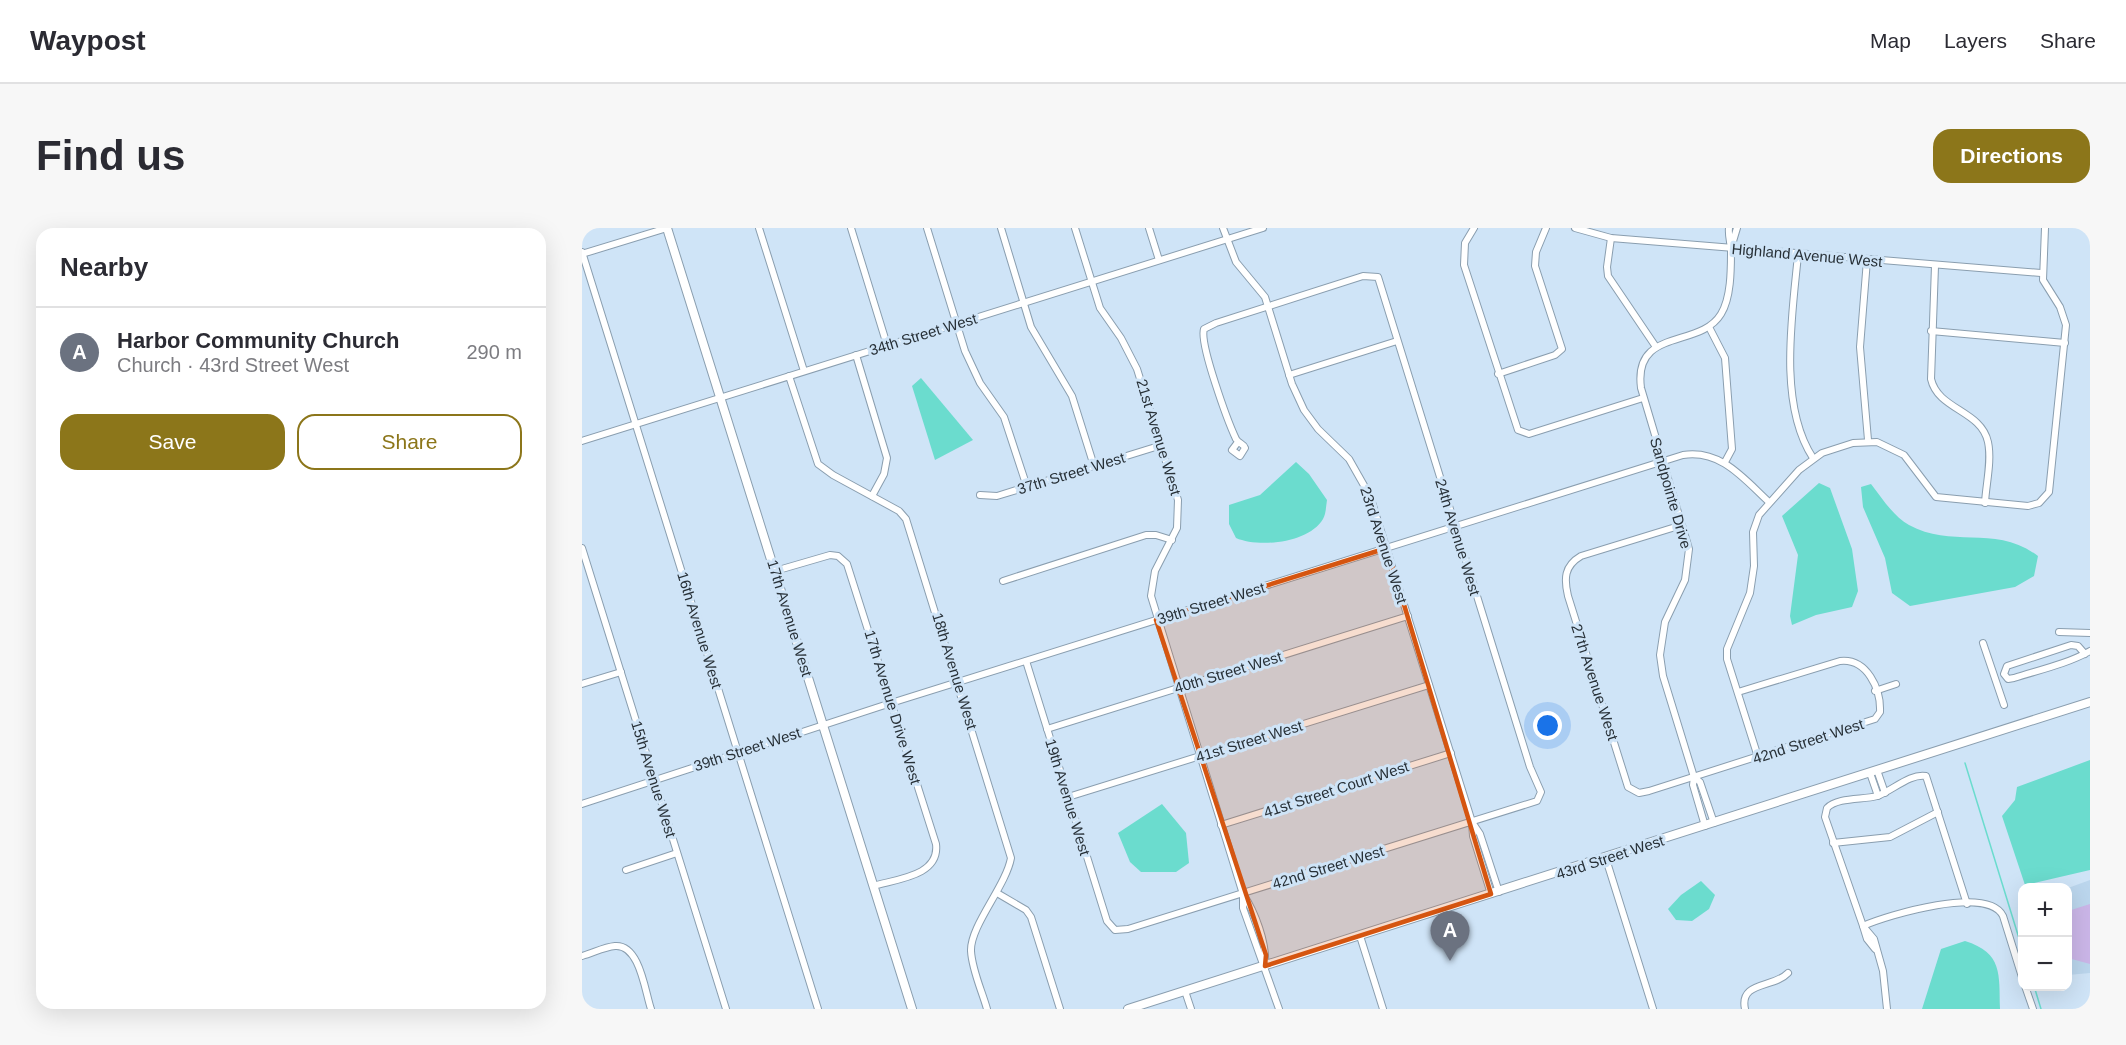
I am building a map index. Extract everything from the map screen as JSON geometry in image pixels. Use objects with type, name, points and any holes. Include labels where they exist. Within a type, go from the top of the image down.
[{"type":"street","points":[[582,254],[667,228]]},
{"type":"street","name":"17th Avenue West","points":[[667,228],[912,1009]]},
{"type":"street","points":[[759,228],[804,371]]},
{"type":"street","points":[[851,228],[887,345]]},
{"type":"street","points":[[927,228],[956,324],[975,373],[1004,417],[1027,487]]},
{"type":"street","points":[[1000,228],[1036,339],[1072,396],[1094,466]]},
{"type":"street","name":"21st Avenue West","points":[[1074,228],[1100,308],[1121,338],[1137,369],[1179,504],[1177,528],[1151,582],[1151,596],[1156,620],[1243,894],[1243,908],[1279,1009]]},
{"type":"street","points":[[1149,228],[1159,260]]},
{"type":"street","name":"23rd Avenue West","points":[[1223,228],[1236,262],[1259,287],[1268,307],[1289,375],[1310,419],[1349,459],[1370,496],[1473,822],[1473,836],[1495,893]]},
{"type":"street","name":"34th Street West","points":[[582,441],[1263,228]]},
{"type":"street","points":[[1474,228],[1465,243],[1464,265],[1515,426],[1520,432],[1529,434],[1643,398]]},
{"type":"street","points":[[1498,374],[1554,355],[1562,349],[1534,266],[1536,252],[1546,228]]},
{"type":"street","name":"Highland Avenue West","points":[[1575,228],[1611,238],[2041,273]]},
{"type":"street","points":[[1729,228],[1731,249]]},
{"type":"street","points":[[1611,238],[1608,276],[1656,347],[1709,327],[1719,318],[1726,302],[1731,249],[1737,228]]},
{"type":"street","points":[[1758,757],[1727,649],[1748,601],[1754,566],[1754,527],[1769,502],[1814,458],[1835,448],[1868,440],[1891,447],[1904,455],[1916,469],[1929,491],[1936,496],[2028,506],[2043,500],[2052,487],[2066,325],[2063,313],[2045,286],[2041,273],[2045,228]]},
{"type":"street","name":"16th Avenue West","points":[[582,254],[818,1008]]},
{"type":"street","points":[[1798,255],[1792,322],[1792,378],[1798,424],[1814,458]]},
{"type":"street","points":[[1867,260],[1860,347],[1868,440]]},
{"type":"street","points":[[1935,266],[1930,367],[1934,388],[1942,398],[1975,419],[1988,442],[1985,502]]},
{"type":"street","name":"24th Avenue West","points":[[1268,307],[1363,276],[1376,275],[1380,282],[1530,767],[1541,792],[1539,798]]},
{"type":"street","points":[[1238,442],[1203,341],[1204,329],[1268,307]]},
{"type":"street","points":[[1709,327],[1725,358],[1732,449],[1725,462]]},
{"type":"street","points":[[1931,331],[2065,343]]},
{"type":"street","points":[[1289,375],[1397,341]]},
{"type":"street","name":"Sandpointe Drive","points":[[1656,347],[1646,357],[1641,371],[1643,398],[1689,549],[1682,588],[1663,628],[1660,656],[1663,676],[1694,777],[1693,785],[1710,824]]},
{"type":"street","points":[[856,355],[887,458],[884,474],[872,496]]},
{"type":"street","name":"18th Avenue West","points":[[789,376],[818,464],[833,475],[899,511],[906,519],[1011,851],[1010,867],[975,934],[971,950],[987,1009]]},
{"type":"street","name":"37th Street West","points":[[980,495],[997,496],[1162,445]]},
{"type":"street","name":"39th Street West","points":[[582,804],[891,703],[1687,454],[1700,454],[1725,462],[1769,502]]},
{"type":"street","name":"27th Avenue West","points":[[1634,792],[1627,785],[1568,596],[1565,577],[1567,570],[1581,556],[1682,525]]},
{"type":"street","points":[[1003,581],[1146,535],[1156,535],[1172,540]]},
{"type":"street","name":"15th Avenue West","points":[[582,549],[726,1009]]},
{"type":"street","name":"17th Avenue Drive West","points":[[775,571],[830,555],[845,561],[891,703],[937,854],[928,868],[873,886]]},
{"type":"street","points":[[582,579],[591,576]]},
{"type":"street","name":"40th Street West","points":[[1047,729],[1408,616]]},
{"type":"street","points":[[2059,632],[2081,630],[2090,633]]},
{"type":"street","points":[[1983,643],[2004,705]]},
{"type":"street","points":[[2004,674],[2007,666],[2071,645],[2088,652]]},
{"type":"street","points":[[2004,674],[2008,679],[2014,678],[2088,652]]},
{"type":"street","name":"19th Avenue West","points":[[1026,661],[1107,921],[1114,930]]},
{"type":"street","points":[[1738,692],[1840,661],[1854,661],[1868,672],[1875,691],[1896,684]]},
{"type":"street","points":[[582,684],[621,672]]},
{"type":"street","points":[[1994,677],[2004,674]]},
{"type":"street","name":"41st Street West","points":[[1068,797],[1429,685]]},
{"type":"street","name":"42nd Street West","points":[[1634,792],[1649,791],[1875,719],[1880,707],[1875,691]]},
{"type":"street","name":"43rd Street West","points":[[1128,1009],[1606,859],[2090,702]]},
{"type":"street","name":"41st Street Court West","points":[[1221,825],[1450,753]]},
{"type":"street","points":[[1874,772],[1881,794]]},
{"type":"street","points":[[1887,1009],[1883,971],[1876,950],[1867,939],[1833,843],[1825,813],[1835,802],[1881,794],[1910,779],[1926,776],[1967,904]]},
{"type":"street","name":"42nd Street West","points":[[1114,930],[1128,929],[1243,894],[1473,822],[1537,801],[1539,798]]},
{"type":"street","points":[[1833,843],[1890,837],[1938,812]]},
{"type":"street","points":[[626,870],[677,853]]},
{"type":"street","points":[[1606,859],[1653,1009]]},
{"type":"street","points":[[997,893],[1015,903],[1031,917],[1060,1009]]},
{"type":"street","points":[[1863,926],[1921,907],[1990,904],[2002,912],[2018,964]]},
{"type":"street","points":[[1360,936],[1383,1009]]},
{"type":"street","points":[[582,956],[617,946],[627,950],[636,960],[651,1009]]},
{"type":"street","points":[[1745,1009],[1745,994],[1752,988],[1777,980],[1788,973]]},
{"type":"street","points":[[1185,991],[1191,1009]]},
{"type":"street","points":[[2026,991],[2032,1009]]},
{"type":"highlighted area","points":[[1387,548],[1491,894],[1265,966],[1266,955],[1156,620]]},
{"type":"shaded area","points":[[921,378],[973,440],[935,460],[912,386]]},
{"type":"shaded area","points":[[1296,462],[1309,474],[1327,500],[1323,519],[1307,534],[1283,541],[1257,543],[1236,538],[1229,524],[1229,505],[1260,495]]},
{"type":"shaded area","points":[[1819,483],[1830,488],[1852,549],[1858,591],[1852,607],[1816,615],[1792,625],[1790,616],[1798,555],[1782,516]]},
{"type":"shaded area","points":[[1871,484],[1898,517],[1925,532],[1958,537],[1990,538],[2022,546],[2038,556],[2034,576],[2015,587],[1910,606],[1892,593],[1885,558],[1863,507],[1861,487]]},
{"type":"shaded area","points":[[2090,760],[2090,870],[2034,883],[2024,883],[2002,816],[2015,800],[2017,787]]},
{"type":"shaded area","points":[[1162,804],[1186,833],[1189,863],[1176,872],[1141,872],[1130,862],[1118,833]]},
{"type":"shaded area","points":[[2090,880],[2090,973],[2072,975],[2072,887]]},
{"type":"shaded area","points":[[1701,881],[1715,895],[1709,909],[1692,921],[1676,920],[1668,909],[1681,895]]},
{"type":"shaded area","points":[[2090,904],[2090,964],[2072,959],[2072,910]]},
{"type":"shaded area","points":[[1965,941],[1977,946],[1993,959],[1999,975],[2000,1009],[1922,1009],[1941,949]]},
{"type":"waterway","points":[[1965,763],[2019,937]]},
{"type":"waterway","points":[[2036,991],[2041,1009]]},
{"type":"place","name":"Harbor Community Church","points":[[1450,961]]}]
